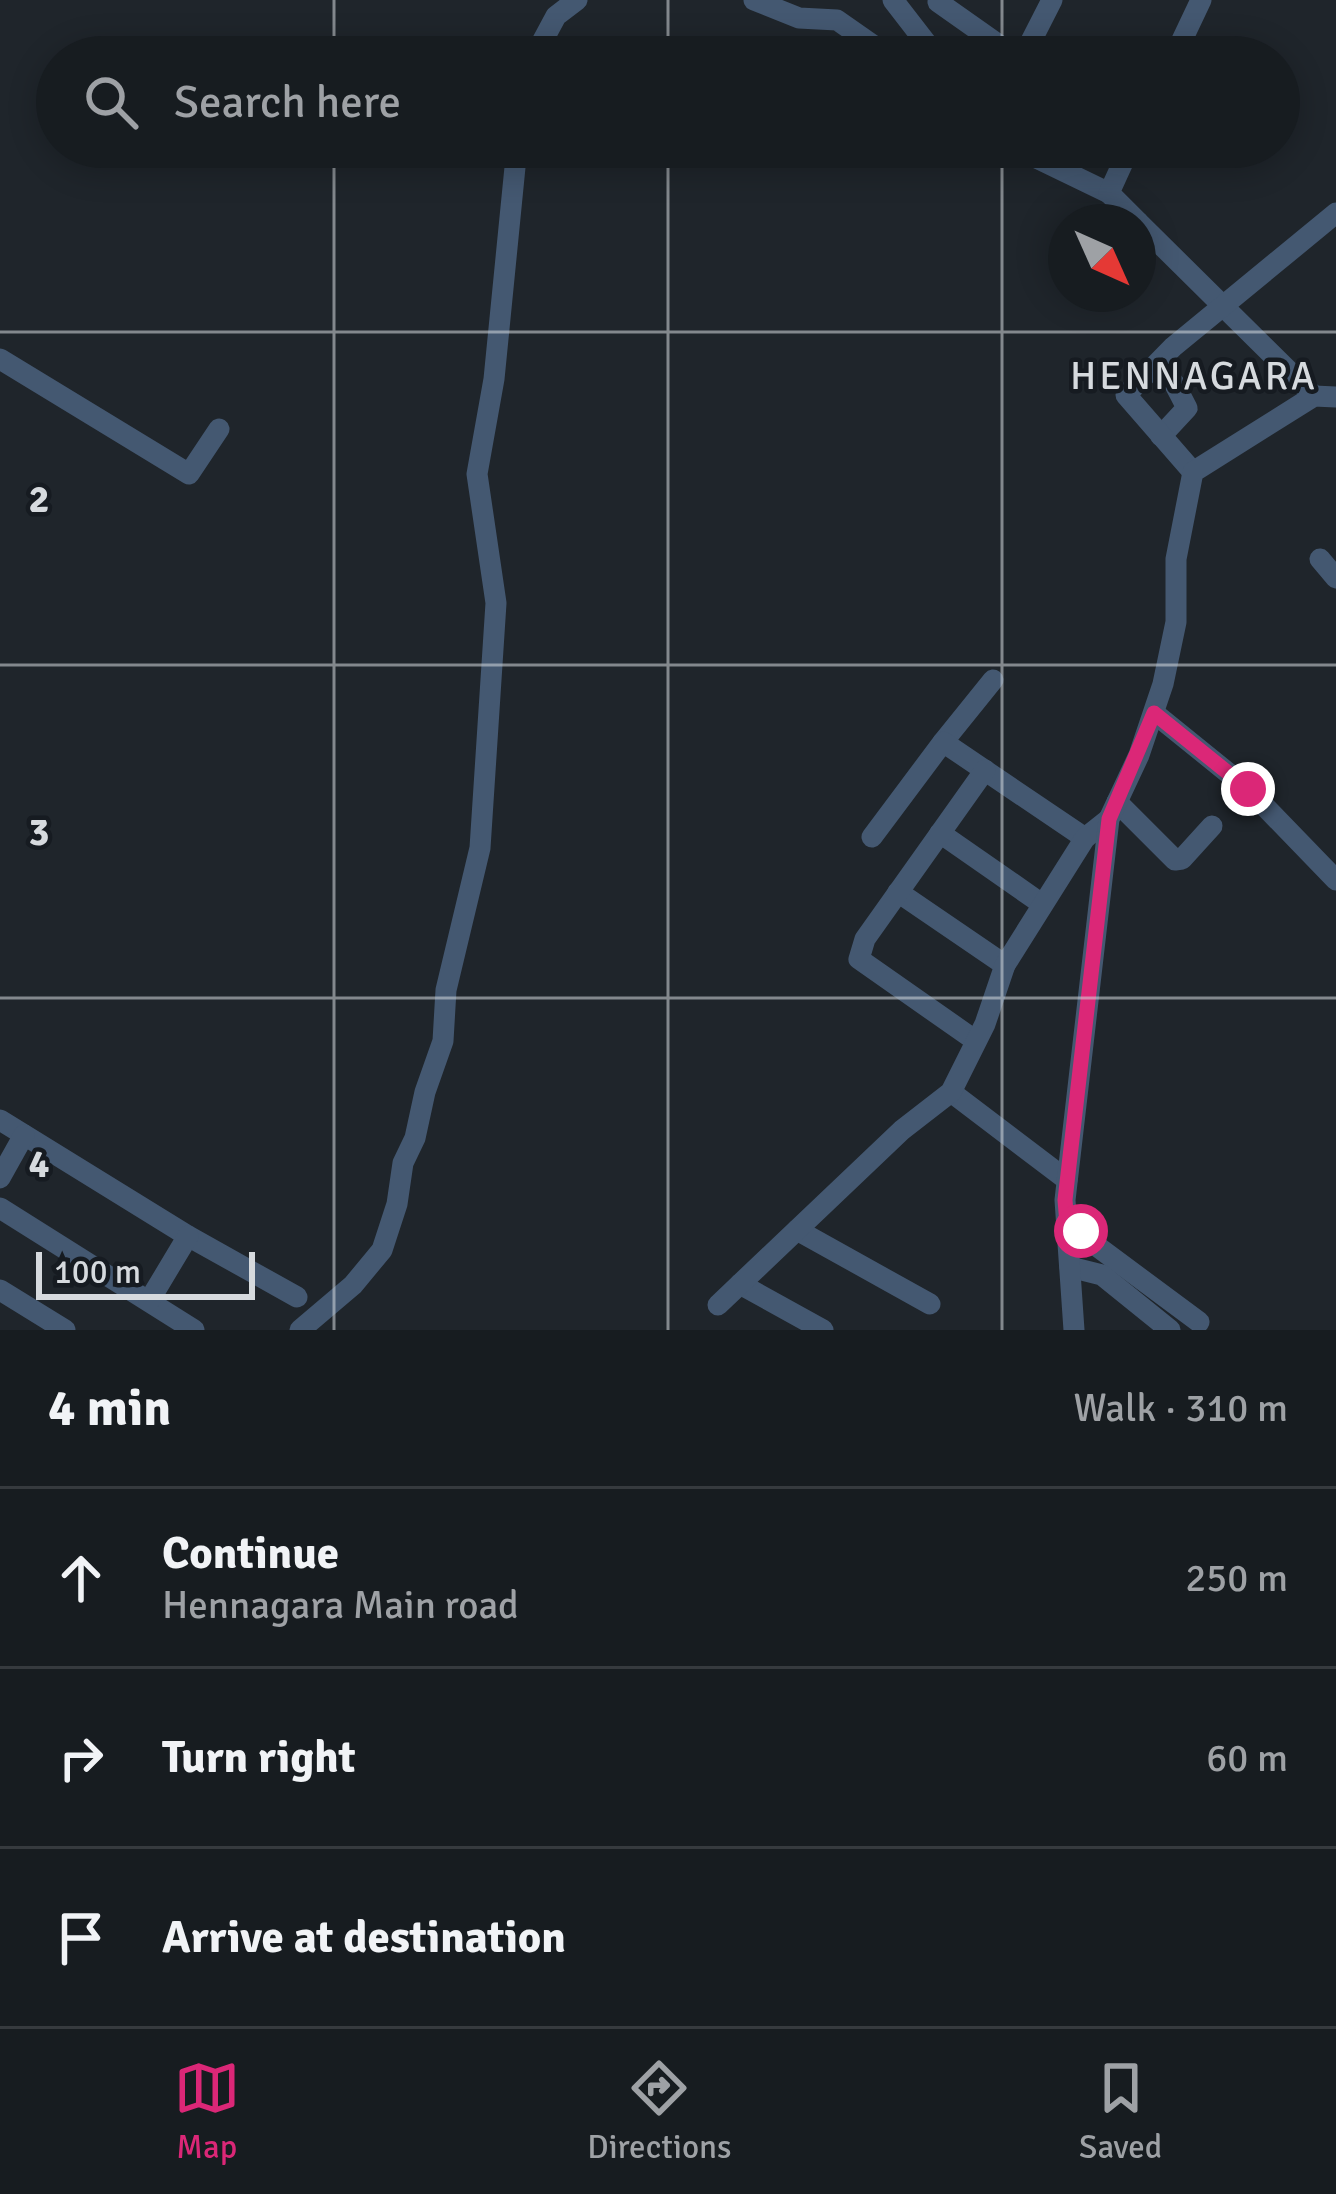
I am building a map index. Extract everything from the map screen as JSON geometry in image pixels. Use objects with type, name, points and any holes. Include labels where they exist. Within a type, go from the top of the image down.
[{"type":"street","points":[[545,36],[556,16],[577,0]]},
{"type":"street","points":[[754,0],[800,18],[837,20],[860,36]]},
{"type":"street","points":[[892,0],[920,36]]},
{"type":"street","points":[[1031,36],[1052,0]]},
{"type":"street","points":[[1184,36],[1202,0]]},
{"type":"street","points":[[938,2],[988,36]]},
{"type":"street","points":[[300,1330],[353,1285],[382,1250],[442,1041],[446,990],[480,848],[496,603],[477,474],[494,379],[515,168]]},
{"type":"street","points":[[1056,168],[1119,204]]},
{"type":"street","points":[[1108,194],[1120,168]]},
{"type":"street","points":[[1193,472],[1126,395],[1173,347],[1336,213]]},
{"type":"street","points":[[1074,1330],[1067,1180],[1113,810],[1154,713],[1176,622],[1176,559],[1193,472],[1325,396],[1156,240]]},
{"type":"street","points":[[0,359],[190,474],[219,429]]},
{"type":"street","points":[[1161,436],[1187,408],[1174,382]]},
{"type":"street","points":[[1320,559],[1336,578]]},
{"type":"street","points":[[872,837],[993,680]]},
{"type":"street","points":[[1154,713],[1248,789],[1336,880]]},
{"type":"street","points":[[943,742],[1085,838]]},
{"type":"street","points":[[976,1041],[859,959],[865,939],[985,770]]},
{"type":"street","points":[[1113,810],[1175,860],[1182,859],[1213,826]]},
{"type":"street","points":[[718,1305],[902,1130],[951,1092],[998,994],[1005,965],[1085,838],[1113,810]]},
{"type":"street","points":[[940,833],[1042,904]]},
{"type":"street","points":[[898,892],[1005,965]]},
{"type":"street","points":[[951,1092],[1067,1180]]},
{"type":"street","points":[[0,1120],[297,1297]]},
{"type":"street","points":[[0,1178],[24,1135]]},
{"type":"street","points":[[0,1208],[194,1330]]},
{"type":"street","points":[[1067,1224],[1198,1322]]},
{"type":"street","points":[[797,1230],[931,1304]]},
{"type":"street","points":[[149,1301],[188,1236]]},
{"type":"street","points":[[1070,1267],[1102,1275],[1170,1330]]},
{"type":"street","points":[[740,1284],[823,1330]]},
{"type":"street","points":[[0,1290],[65,1330]]},
{"type":"district","name":"HENNAGARA","points":[[1194,376]]},
{"type":"route","points":[[1081,1231],[1067,1224],[1065,1200],[1109,819],[1154,713],[1248,789]]}]
